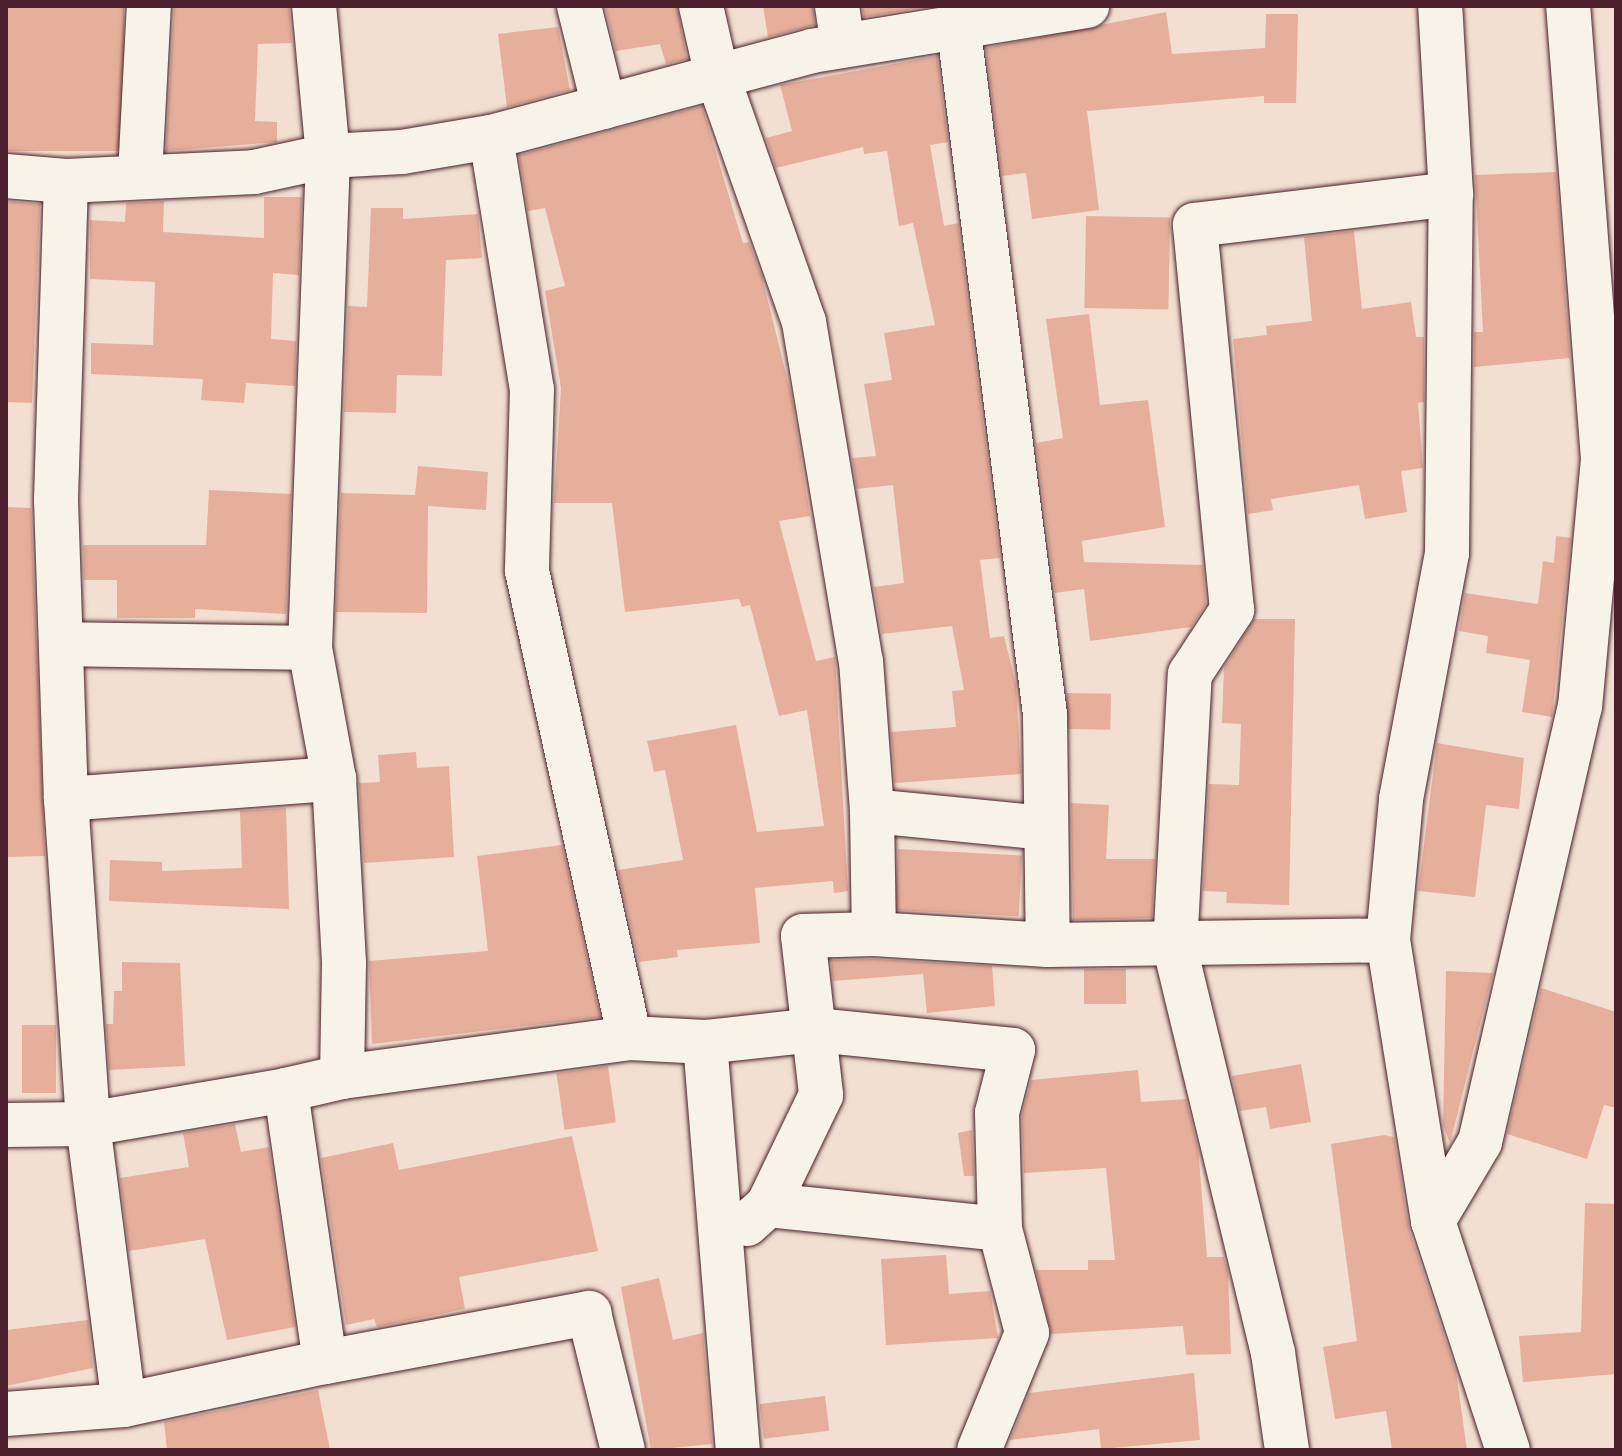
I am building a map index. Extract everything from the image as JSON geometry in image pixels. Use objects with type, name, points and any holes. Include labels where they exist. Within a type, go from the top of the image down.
[{"type":"street","points":[[140,175],[149,6]]},
{"type":"street","points":[[314,6],[328,156],[310,648],[334,779],[344,963],[342,1077]]},
{"type":"street","points":[[579,6],[604,107]]},
{"type":"street","points":[[701,6],[716,72],[804,322],[861,661],[872,811],[874,934]]},
{"type":"street","points":[[6,176],[66,181],[140,175],[254,172],[328,156],[491,137],[604,107],[716,72],[840,26],[959,31],[1031,11],[1087,6]]},
{"type":"street","points":[[1440,6],[1451,194],[1447,553],[1401,799],[1388,940],[1433,1221],[1508,1450]]},
{"type":"street","points":[[1433,1221],[1480,1142],[1580,707],[1603,459],[1568,6]]},
{"type":"street","points":[[959,31],[1045,715],[1048,945]]},
{"type":"street","points":[[491,137],[532,389],[527,571],[630,1038]]},
{"type":"street","points":[[66,181],[56,500],[66,799],[88,1124],[124,1405]]},
{"type":"street","points":[[1287,1450],[1273,1353],[1175,947],[1190,674],[1232,610],[1195,225],[1451,194]]},
{"type":"street","points":[[61,644],[310,648]]},
{"type":"street","points":[[66,799],[334,779]]},
{"type":"street","points":[[872,811],[1045,828]]},
{"type":"street","points":[[725,1244],[768,1205],[821,1095],[803,936],[874,934],[1048,945],[1175,947],[1388,940]]},
{"type":"street","points":[[6,1125],[88,1124],[286,1090],[342,1077],[630,1038],[705,1042],[816,1030],[1013,1050],[997,1113],[1000,1229],[1027,1333],[967,1449]]},
{"type":"street","points":[[705,1042],[725,1244],[738,1450]]},
{"type":"street","points":[[286,1090],[325,1362]]},
{"type":"street","points":[[768,1205],[1000,1229]]},
{"type":"street","points":[[6,1414],[124,1405],[325,1362],[589,1313],[623,1450]]},
{"type":"building","points":[[6,6],[124,6],[124,151],[6,151]]},
{"type":"building","points":[[174,6],[289,6],[292,43],[258,44],[255,121],[277,122],[277,142],[166,151]]},
{"type":"building","points":[[605,6],[677,6],[687,59],[666,64],[660,44],[616,51]]},
{"type":"building","points":[[763,6],[813,6],[815,25],[768,37]]},
{"type":"building","points":[[862,6],[932,6],[864,17]]},
{"type":"building","points":[[1166,12],[1172,54],[1265,48],[1266,14],[1298,14],[1296,103],[1264,103],[1264,96],[1087,111],[1099,210],[1032,219],[1026,173],[1002,176],[986,48]]},
{"type":"building","points":[[558,27],[570,90],[507,107],[498,34]]},
{"type":"building","points":[[937,56],[948,142],[930,145],[944,226],[958,223],[1000,558],[980,560],[990,638],[1004,636],[1016,684],[1021,774],[895,783],[891,732],[956,727],[952,691],[964,690],[952,626],[882,634],[874,587],[904,583],[893,485],[857,489],[852,458],[876,456],[864,384],[892,380],[884,333],[935,325],[913,223],[899,226],[887,151],[864,154],[863,147],[776,168],[766,138],[792,131],[780,85]]},
{"type":"building","points":[[702,106],[743,243],[749,242],[762,277],[791,394],[810,516],[779,521],[816,661],[835,657],[848,891],[834,893],[833,881],[755,888],[760,943],[677,950],[678,957],[639,962],[618,870],[683,860],[665,770],[654,772],[647,741],[736,725],[757,832],[824,826],[807,710],[779,716],[750,605],[742,607],[739,599],[625,612],[612,503],[554,503],[561,388],[545,291],[565,286],[545,208],[528,211],[519,155]]},
{"type":"building","points":[[1556,172],[1570,358],[1474,367],[1474,332],[1483,332],[1475,175]]},
{"type":"building","points":[[264,197],[302,197],[299,275],[273,273],[271,339],[296,341],[295,386],[246,383],[244,403],[201,400],[203,379],[91,374],[91,343],[153,345],[155,282],[90,279],[90,220],[125,222],[126,203],[164,201],[163,232],[264,238]]},
{"type":"building","points":[[6,201],[40,204],[32,403],[6,402]]},
{"type":"building","points":[[371,208],[403,208],[403,219],[478,214],[482,258],[446,260],[442,376],[397,375],[396,413],[344,412],[348,306],[367,307]]},
{"type":"building","points":[[1086,216],[1170,217],[1168,309],[1084,308]]},
{"type":"building","points":[[1354,231],[1362,309],[1411,302],[1416,337],[1424,337],[1424,402],[1418,403],[1423,468],[1401,471],[1407,512],[1365,519],[1359,485],[1271,499],[1273,510],[1248,514],[1233,339],[1267,335],[1266,326],[1312,321],[1304,237]]},
{"type":"building","points":[[1089,314],[1100,405],[1148,400],[1165,527],[1082,541],[1084,562],[1203,565],[1206,604],[1191,627],[1090,641],[1084,589],[1055,593],[1036,443],[1063,438],[1046,319]]},
{"type":"building","points":[[418,466],[488,472],[486,510],[428,506],[427,613],[336,612],[341,493],[415,495]]},
{"type":"building","points":[[209,490],[291,494],[286,614],[195,609],[195,618],[117,618],[117,580],[84,580],[83,545],[206,545]]},
{"type":"building","points":[[6,507],[31,508],[45,856],[6,857]]},
{"type":"building","points":[[1556,536],[1571,538],[1552,717],[1522,712],[1530,660],[1486,653],[1488,636],[1459,631],[1465,593],[1538,604],[1543,561],[1554,563]]},
{"type":"building","points":[[1254,619],[1295,619],[1289,905],[1226,903],[1227,892],[1203,891],[1209,784],[1239,785],[1241,724],[1222,723],[1224,668]]},
{"type":"building","points":[[1067,693],[1111,694],[1110,730],[1066,729]]},
{"type":"building","points":[[1437,743],[1524,758],[1519,809],[1486,805],[1475,897],[1418,891]]},
{"type":"building","points":[[416,752],[417,768],[449,766],[454,857],[364,863],[359,783],[380,782],[378,755]]},
{"type":"building","points":[[1071,803],[1109,805],[1106,859],[1155,859],[1152,918],[1073,920]]},
{"type":"building","points":[[286,808],[289,909],[109,901],[110,860],[162,862],[162,871],[242,868],[240,811]]},
{"type":"building","points":[[562,845],[600,1017],[372,1044],[369,961],[488,951],[477,856]]},
{"type":"building","points":[[898,849],[1022,855],[1019,916],[895,910]]},
{"type":"building","points":[[874,959],[992,966],[995,1006],[927,1013],[923,974],[833,981],[831,960]]},
{"type":"building","points":[[122,962],[180,963],[185,1066],[109,1070],[106,1024],[113,1024],[114,991],[122,991]]},
{"type":"building","points":[[1084,969],[1126,969],[1126,1004],[1084,1004]]},
{"type":"building","points":[[1446,971],[1493,973],[1450,1143],[1443,1125]]},
{"type":"building","points":[[1541,988],[1616,1012],[1616,1108],[1604,1105],[1587,1159],[1507,1134]]},
{"type":"building","points":[[22,1025],[56,1025],[56,1093],[22,1093]]},
{"type":"building","points":[[1301,1064],[1311,1122],[1270,1129],[1266,1107],[1240,1111],[1232,1076]]},
{"type":"building","points":[[608,1066],[616,1122],[564,1130],[557,1073]]},
{"type":"building","points":[[1138,1070],[1141,1102],[1186,1099],[1198,1148],[1207,1257],[1224,1257],[1228,1272],[1231,1354],[1186,1355],[1183,1326],[1051,1334],[1036,1270],[1088,1270],[1088,1260],[1115,1260],[1106,1168],[1024,1173],[1022,1115],[1031,1080]]},
{"type":"building","points":[[235,1124],[241,1152],[269,1147],[295,1327],[227,1340],[205,1239],[129,1251],[120,1178],[189,1167],[183,1133]]},
{"type":"building","points":[[972,1130],[974,1176],[964,1176],[958,1133]]},
{"type":"building","points":[[1384,1135],[1394,1137],[1409,1229],[1456,1372],[1467,1450],[1392,1450],[1386,1411],[1335,1419],[1323,1347],[1357,1341],[1331,1144]]},
{"type":"building","points":[[572,1136],[598,1251],[459,1277],[465,1309],[377,1327],[374,1319],[346,1325],[321,1158],[393,1143],[399,1170]]},
{"type":"building","points":[[1585,1203],[1616,1204],[1616,1374],[1523,1382],[1519,1336],[1581,1332]]},
{"type":"building","points":[[946,1255],[949,1294],[990,1291],[998,1338],[886,1345],[881,1259]]},
{"type":"building","points":[[659,1278],[673,1340],[703,1333],[712,1444],[651,1450],[621,1287]]},
{"type":"building","points":[[88,1320],[93,1368],[6,1386],[6,1330]]},
{"type":"building","points":[[1194,1373],[1200,1440],[1101,1449],[1099,1429],[1010,1440],[1029,1393]]},
{"type":"building","points":[[318,1390],[330,1450],[167,1450],[164,1422]]},
{"type":"building","points":[[825,1396],[829,1431],[764,1439],[759,1404]]}]
